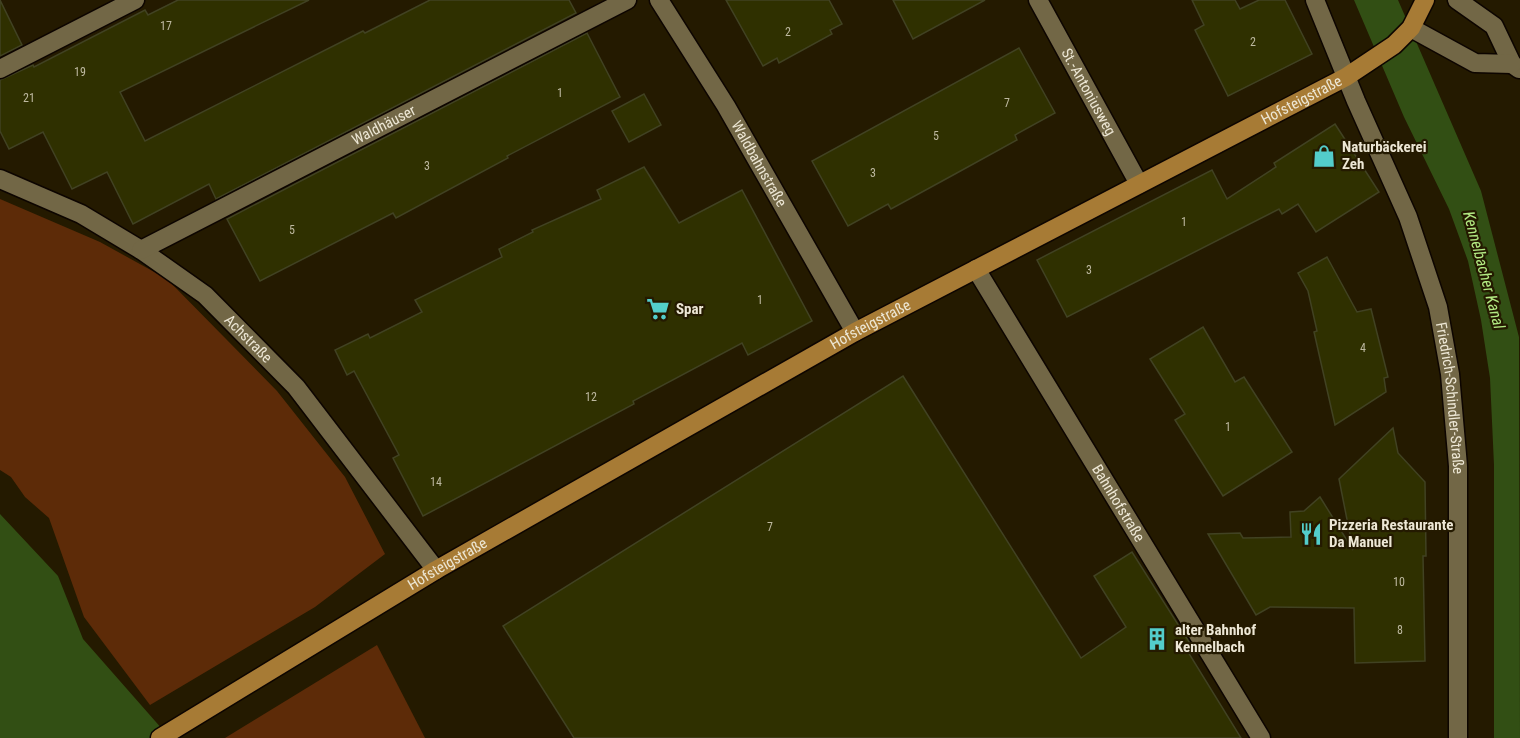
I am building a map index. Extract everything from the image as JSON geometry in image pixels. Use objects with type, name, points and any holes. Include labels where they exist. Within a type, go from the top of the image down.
[{"type":"main road","name":"Hofsteigstraße","points":[[160,738],[436,570],[855,332],[1346,77],[1394,45],[1412,28],[1425,0]]},
{"type":"street","points":[[0,69],[135,0]]},
{"type":"street","name":"Waldhäuser","points":[[141,250],[627,0]]},
{"type":"street","name":"Waldbahnstraße","points":[[659,0],[726,106],[855,332]]},
{"type":"street","name":"St.-Antoniusweg","points":[[1038,0],[1139,184]]},
{"type":"street","name":"Friedrich-Schindler-Straße","points":[[1315,0],[1346,77],[1408,217],[1438,307],[1450,374],[1458,466],[1458,738]]},
{"type":"street","points":[[1457,0],[1494,26],[1516,67]]},
{"type":"street","points":[[1412,28],[1475,63],[1516,67]]},
{"type":"street","name":"Achstraße","points":[[0,179],[81,214],[141,250],[205,295],[296,387],[436,570]]},
{"type":"street","name":"Bahnhofstraße","points":[[976,269],[1261,738]]},
{"type":"shaded area","points":[[0,199],[100,242],[167,279],[277,391],[345,477],[385,554],[315,607],[150,705],[84,617],[49,518],[25,497],[11,477],[0,470]]},
{"type":"shaded area","points":[[377,645],[425,738],[225,738]]},
{"type":"water","name":"Kennelbacher Kanal","points":[[1354,0],[1398,0],[1481,191],[1519,337],[1520,738],[1494,738],[1494,465],[1490,378],[1481,320],[1468,261],[1449,209],[1404,117]]},
{"type":"water","points":[[0,514],[58,576],[83,639],[170,738],[0,738]]},
{"type":"building","points":[[0,0],[22,45],[0,56]]},
{"type":"building","points":[[178,0],[309,0],[120,92],[145,141],[363,31],[365,33],[430,0],[569,0],[576,13],[216,199],[209,184],[133,224],[107,172],[72,189],[43,132],[9,149],[0,131],[0,80],[33,65],[34,67],[145,10],[148,15]]},
{"type":"building","points":[[726,0],[829,0],[842,24],[830,30],[832,34],[779,63],[777,58],[763,66]]},
{"type":"building","points":[[893,0],[985,0],[913,39]]},
{"type":"building","points":[[1192,0],[1235,0],[1240,9],[1259,0],[1285,0],[1312,54],[1228,96],[1195,30],[1204,25]]},
{"type":"building","points":[[587,33],[620,97],[396,218],[393,213],[260,281],[227,219]]},
{"type":"building","points":[[1019,48],[1055,113],[1015,135],[1017,140],[891,209],[888,204],[848,226],[812,161]]},
{"type":"building","points":[[644,94],[661,125],[629,142],[612,111]]},
{"type":"building","points":[[1335,124],[1379,192],[1316,232],[1298,204],[1282,214],[1279,209],[1067,317],[1037,260],[1212,170],[1227,199],[1276,167],[1274,163]]},
{"type":"building","points":[[644,167],[679,223],[742,190],[812,321],[748,355],[742,343],[633,401],[634,404],[423,516],[393,458],[399,455],[354,371],[347,375],[335,350],[368,334],[370,338],[422,312],[415,300],[502,257],[499,249],[533,232],[532,230],[601,199],[597,190]]},
{"type":"building","points":[[1327,257],[1357,312],[1371,309],[1388,377],[1384,378],[1386,392],[1335,425],[1314,332],[1317,331],[1308,291],[1298,273]]},
{"type":"building","points":[[1203,327],[1235,382],[1244,377],[1292,452],[1223,496],[1175,420],[1185,414],[1150,359]]},
{"type":"building","points":[[903,376],[1081,658],[1126,627],[1094,576],[1132,552],[1193,648],[1188,652],[1241,738],[574,738],[503,626]]},
{"type":"building","points":[[1393,428],[1398,453],[1425,482],[1426,556],[1423,556],[1425,661],[1355,663],[1354,608],[1270,607],[1256,615],[1208,534],[1240,533],[1243,538],[1291,537],[1290,512],[1304,511],[1320,497],[1353,550],[1339,479]]},
{"type":"place","name":"Naturbäckerei Zeh","points":[[1324,156]]},
{"type":"place","name":"Spar","points":[[658,309]]},
{"type":"place","name":"Pizzeria Restaurante Da Manuel","points":[[1311,534]]},
{"type":"place","name":"alter Bahnhof Kennelbach","points":[[1157,639]]}]
